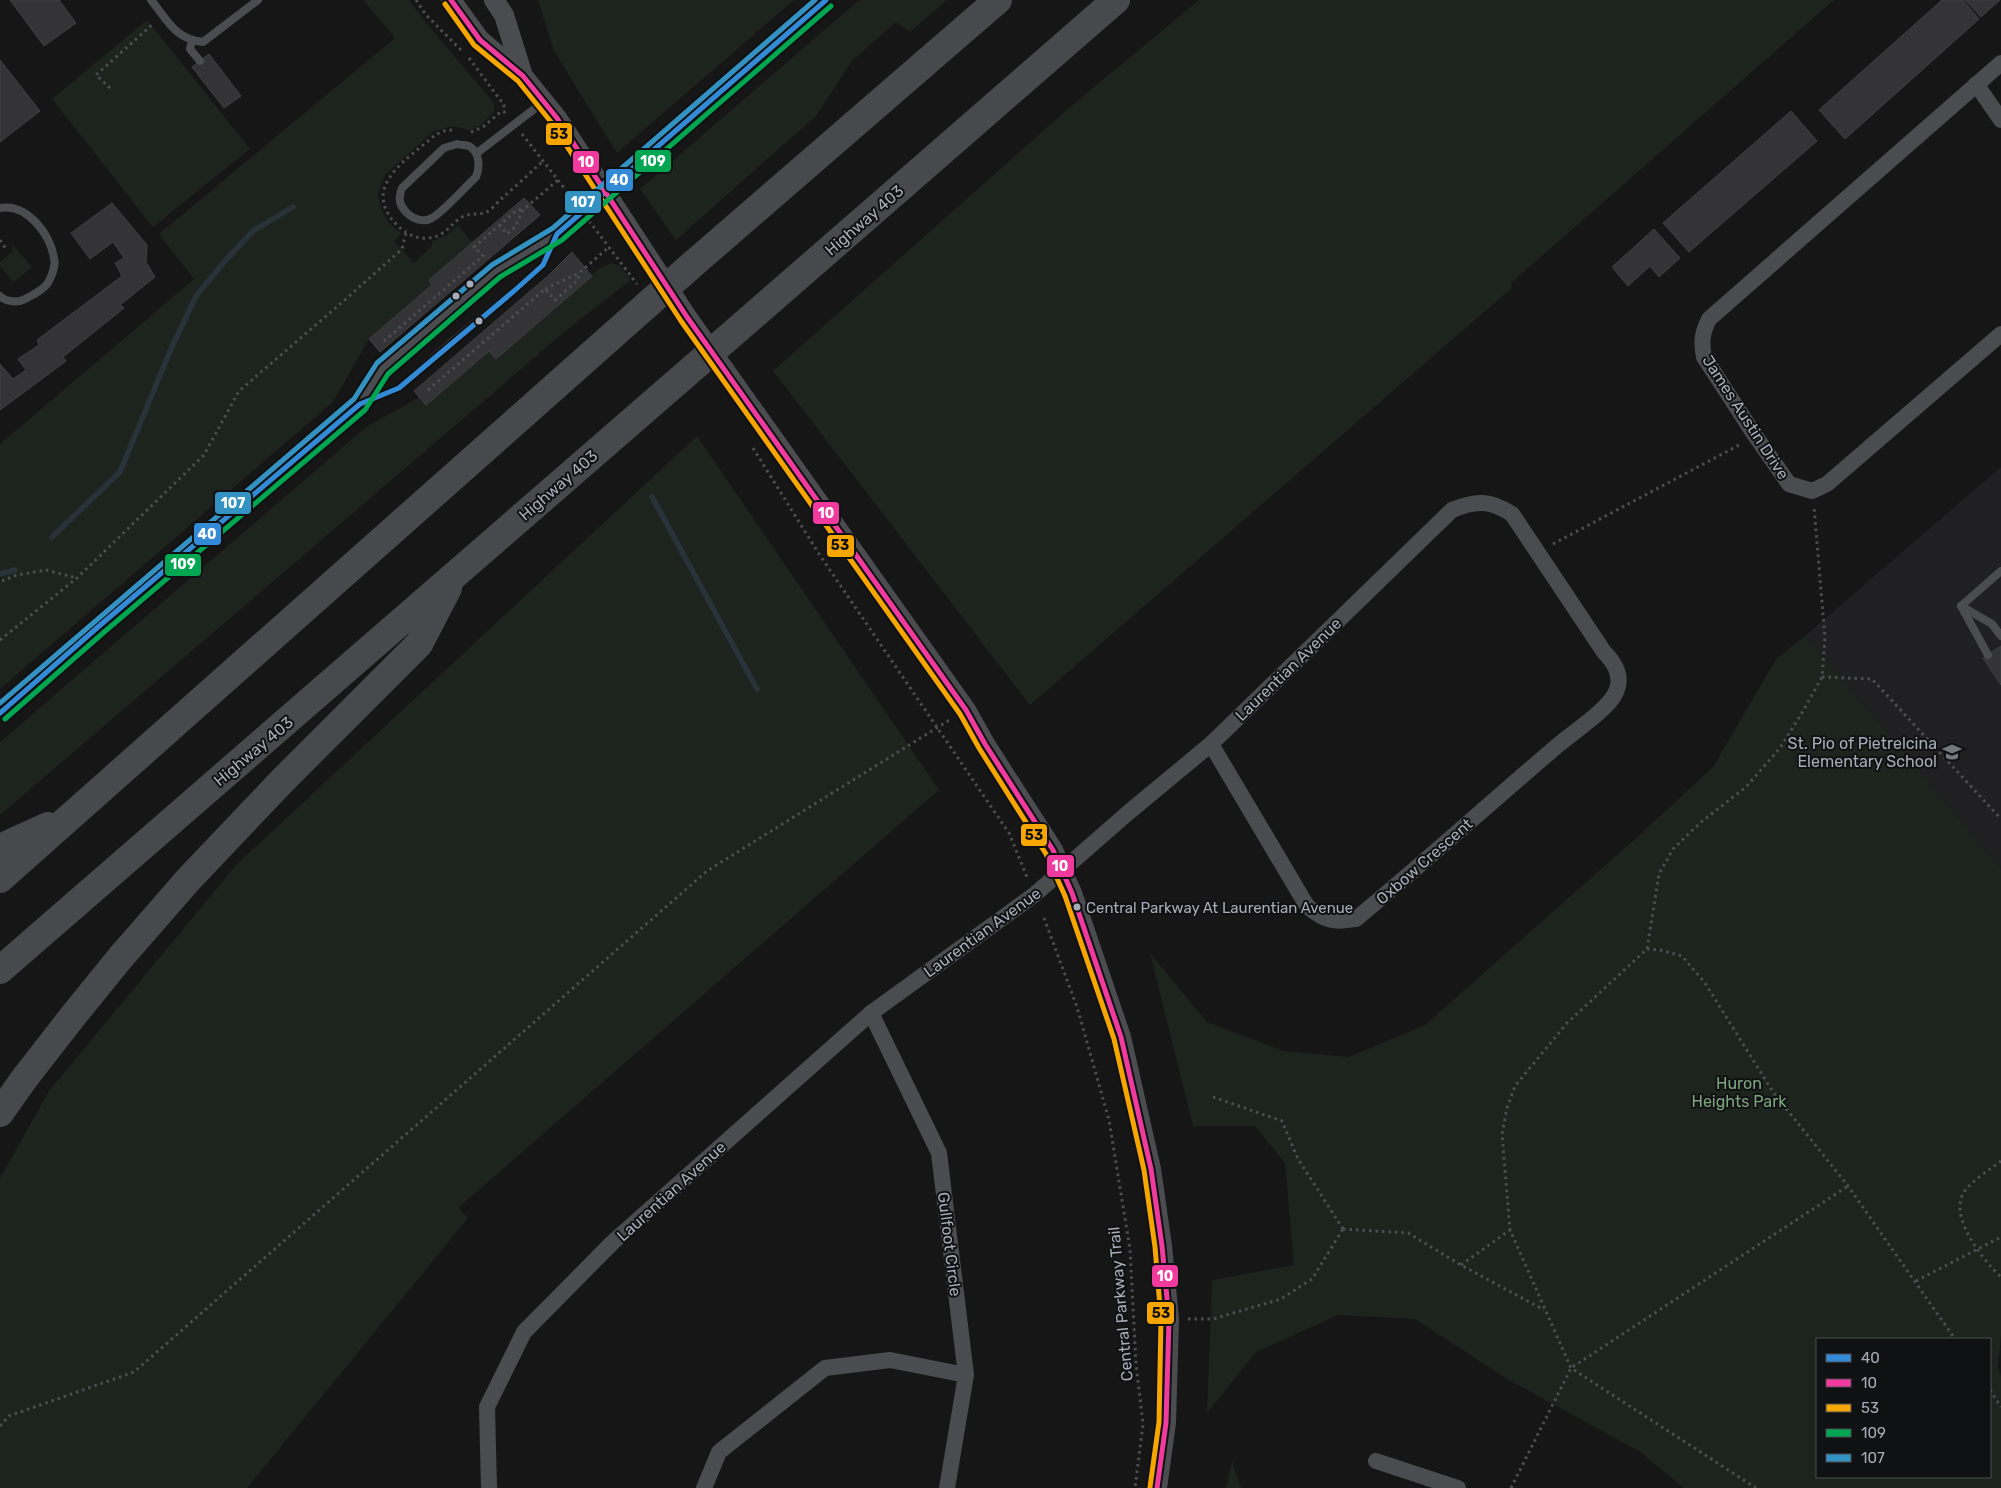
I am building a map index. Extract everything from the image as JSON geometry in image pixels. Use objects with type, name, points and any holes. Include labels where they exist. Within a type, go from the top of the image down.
[{"type":"highway","points":[[0,879],[74,815],[643,295],[693,264],[998,0]]},
{"type":"highway","name":"Highway 403","points":[[0,970],[1116,0]]},
{"type":"highway","points":[[0,1113],[79,1008],[188,880],[276,788],[420,644],[456,574]]},
{"type":"highway","points":[[0,848],[74,815]]},
{"type":"street","points":[[450,0],[480,40],[523,76],[557,118],[686,318],[966,710],[985,744],[1053,850],[1072,893],[1121,1037],[1152,1169],[1169,1319],[1166,1423],[1157,1488]]},
{"type":"street","points":[[494,0],[504,15],[523,76]]},
{"type":"street","name":"James Austin Drive","points":[[1812,491],[1789,484],[1754,434],[1704,357],[1701,344],[1703,331],[1709,320],[2001,63]]},
{"type":"street","points":[[1976,84],[2001,120]]},
{"type":"street","points":[[1812,491],[1827,484],[2001,334]]},
{"type":"street","name":"Laurentian Avenue","points":[[489,1488],[486,1407],[524,1332],[613,1242],[871,1013],[1034,895],[1211,744],[1452,510],[1469,503],[1486,502],[1500,506],[1512,514],[1604,652]]},
{"type":"street","name":"Oxbow Crescent","points":[[1211,744],[1308,906],[1319,916],[1338,922],[1356,919],[1610,703],[1617,691],[1619,676],[1613,661],[1604,652]]},
{"type":"street","name":"Gullfoot Circle","points":[[871,1013],[939,1153],[966,1374],[946,1488]]},
{"type":"street","points":[[704,1488],[719,1452],[825,1368],[890,1360],[966,1374]]},
{"type":"street","points":[[1376,1461],[1458,1488]]},
{"type":"lane","points":[[151,0],[181,36],[203,42],[258,0]]},
{"type":"lane","points":[[0,714],[360,404],[382,368],[496,271],[557,234],[826,0]]},
{"type":"lane","points":[[192,40],[190,49],[200,61]]},
{"type":"lane","points":[[476,153],[544,102]]},
{"type":"lane","points":[[457,144],[470,146],[476,153],[479,170],[476,177],[432,218],[418,220],[410,216],[400,206],[399,197],[402,188],[444,148],[457,144]]},
{"type":"lane","points":[[0,208],[16,208],[32,218],[48,239],[55,260],[49,282],[35,294],[20,302],[0,296]]},
{"type":"lane","points":[[360,404],[399,388],[543,265],[557,234]]},
{"type":"lane","points":[[1961,606],[2001,571]]},
{"type":"lane","points":[[1961,606],[1992,624],[2001,636]]},
{"type":"lane","points":[[1961,606],[1988,654]]},
{"type":"path","points":[[416,0],[426,15],[461,50]]},
{"type":"path","points":[[110,88],[96,76],[163,15]]},
{"type":"path","points":[[468,57],[504,105],[503,110]]},
{"type":"path","points":[[520,132],[581,210]]},
{"type":"path","points":[[499,225],[507,234],[515,227],[523,210],[558,180]]},
{"type":"path","points":[[384,341],[482,256],[474,247],[516,210],[523,210]]},
{"type":"path","points":[[0,640],[77,578],[204,455],[239,391],[402,249],[410,216]]},
{"type":"path","points":[[586,217],[643,295]]},
{"type":"path","points":[[0,240],[6,249]]},
{"type":"path","points":[[428,390],[545,289],[579,273],[609,247]]},
{"type":"path","points":[[545,289],[554,300],[578,280],[579,273]]},
{"type":"path","points":[[1538,552],[1739,445],[1754,434]]},
{"type":"path","points":[[751,444],[820,554],[1009,833],[1027,876]]},
{"type":"path","points":[[1756,1488],[1571,1368],[1510,1230],[1502,1134],[1506,1108],[1515,1086],[1567,1023],[1647,949],[1659,874],[1673,849],[1700,823],[1746,787],[1780,748],[1822,677],[1825,638],[1812,491]]},
{"type":"path","points":[[2,580],[17,575],[46,570],[77,578]]},
{"type":"path","points":[[1822,677],[1872,679],[2001,819]]},
{"type":"path","points":[[0,1426],[9,1416],[134,1372],[707,871],[966,710]]},
{"type":"path","name":"Central Parkway Trail","points":[[1044,918],[1077,1007],[1109,1120],[1130,1250],[1136,1364],[1143,1424],[1135,1488]]},
{"type":"path","points":[[1647,949],[1660,950],[1682,956],[1699,977],[1728,1018],[1772,1092],[1848,1186],[1955,1338]]},
{"type":"path","points":[[1213,1097],[1282,1121],[1298,1159],[1343,1230]]},
{"type":"path","points":[[2001,1161],[1964,1192],[1960,1202],[1961,1217],[1968,1233],[1987,1264],[2001,1277]]},
{"type":"path","points":[[1511,1488],[1571,1368],[1848,1186]]},
{"type":"path","points":[[1169,1319],[1213,1319],[1281,1299],[1312,1279],[1343,1230]]},
{"type":"path","points":[[1343,1230],[1408,1233],[1461,1265],[1544,1310]]},
{"type":"path","points":[[1461,1265],[1510,1230]]},
{"type":"path","points":[[1916,1280],[2001,1237]]},
{"type":"path","points":[[1991,1391],[2001,1406]]},
{"type":"shaded area","name":"St. Pio of Pietrelcina Elementary School","points":[[2001,467],[2001,868],[1806,635]]},
{"type":"green space","points":[[363,0],[409,0],[494,103],[494,112],[481,125],[470,130],[452,126],[433,132],[385,175],[378,193],[381,209],[389,223],[401,233],[395,242],[414,263],[432,246],[432,241],[447,235],[458,225],[472,242],[429,280],[432,285],[369,339],[333,402],[0,689],[0,582],[2,580],[0,574],[0,444],[194,279],[159,234],[395,38]]},
{"type":"green space","points":[[538,0],[794,0],[617,153],[554,51]]},
{"type":"green space","points":[[859,0],[947,0],[910,32],[896,22],[852,61],[816,116],[676,240],[640,189]]},
{"type":"green space","points":[[1199,0],[1834,0],[1511,283],[1512,288],[1030,705],[773,371],[1070,107]]},
{"type":"green space","points":[[147,20],[250,149],[153,227],[52,99]]},
{"type":"green space","points":[[14,246],[32,267],[13,282],[0,266],[0,262],[13,251],[11,248]]},
{"type":"green space","points":[[612,263],[619,265],[631,280],[568,329],[0,815],[0,742],[366,427],[420,397],[427,404],[489,351],[496,358],[600,268]]},
{"type":"green space","points":[[697,436],[939,790],[458,1208],[468,1218],[247,1488],[0,1488],[0,1178],[49,1091],[237,864]]},
{"type":"green space","name":"Huron Heights Park","points":[[1806,635],[2001,868],[2001,1336],[1998,1367],[2001,1376],[2001,1488],[1684,1488],[1640,1452],[1507,1379],[1415,1319],[1338,1315],[1256,1352],[1207,1413],[1212,1280],[1294,1265],[1285,1163],[1255,1126],[1193,1126],[1150,953],[1207,1022],[1284,1051],[1349,1057],[1425,1025],[1635,839],[1713,767],[1776,659]]},
{"type":"green space","points":[[1232,1461],[1241,1488],[1226,1488]]},
{"type":"building","points":[[10,0],[59,0],[76,23],[44,46]]},
{"type":"building","points":[[1942,0],[1963,0],[1979,19],[1845,139],[1819,110]]},
{"type":"building","points":[[1965,0],[2000,0],[1981,17]]},
{"type":"building","points":[[209,54],[241,96],[224,108],[192,67]]},
{"type":"building","points":[[0,60],[40,111],[0,142]]},
{"type":"building","points":[[1791,111],[1817,141],[1689,252],[1663,223]]},
{"type":"building","points":[[524,198],[540,215],[380,352],[369,339],[432,285],[429,280]]},
{"type":"building","points":[[112,203],[147,245],[146,262],[155,277],[120,305],[124,308],[63,357],[66,361],[0,410],[0,364],[13,379],[26,370],[18,359],[39,345],[37,340],[122,276],[115,263],[124,258],[113,242],[90,259],[71,233]]},
{"type":"building","points":[[1654,229],[1680,258],[1659,277],[1650,266],[1628,286],[1612,267]]},
{"type":"building","points":[[572,252],[592,276],[496,359],[489,351],[426,405],[414,391],[549,275]]},
{"type":"building","points":[[2001,646],[2001,685],[1983,658]]},
{"type":"waterway","points":[[52,537],[120,472],[171,349],[196,296],[253,231],[293,207]]},
{"type":"waterway","points":[[652,497],[757,689]]},
{"type":"waterway","points":[[0,574],[15,570]]},
{"type":"transit line","name":"10","points":[[451,0],[480,40],[523,76],[557,118],[687,317],[966,710],[985,744],[1053,850],[1072,893],[1121,1037],[1151,1169],[1162,1246],[1169,1319],[1166,1423],[1157,1488]]},
{"type":"transit line","name":"107","points":[[0,703],[354,399],[377,363],[492,265],[553,228],[815,0]]},
{"type":"transit line","name":"40","points":[[0,713],[360,404],[399,388],[514,291],[543,265],[557,234],[826,0]]},
{"type":"transit line","name":"53","points":[[445,4],[474,45],[518,81],[551,122],[681,321],[960,714],[979,748],[1046,854],[1065,896],[1114,1039],[1144,1170],[1155,1247],[1161,1319],[1159,1422],[1150,1487]]},
{"type":"transit line","name":"109","points":[[5,719],[365,410],[388,374],[500,277],[562,240],[831,6]]},
{"type":"place","name":"St. Pio of Pietrelcina Elementary School","points":[[1952,752]]},
{"type":"place","name":"Central Parkway At Laurentian Avenue","points":[[1077,907]]}]
